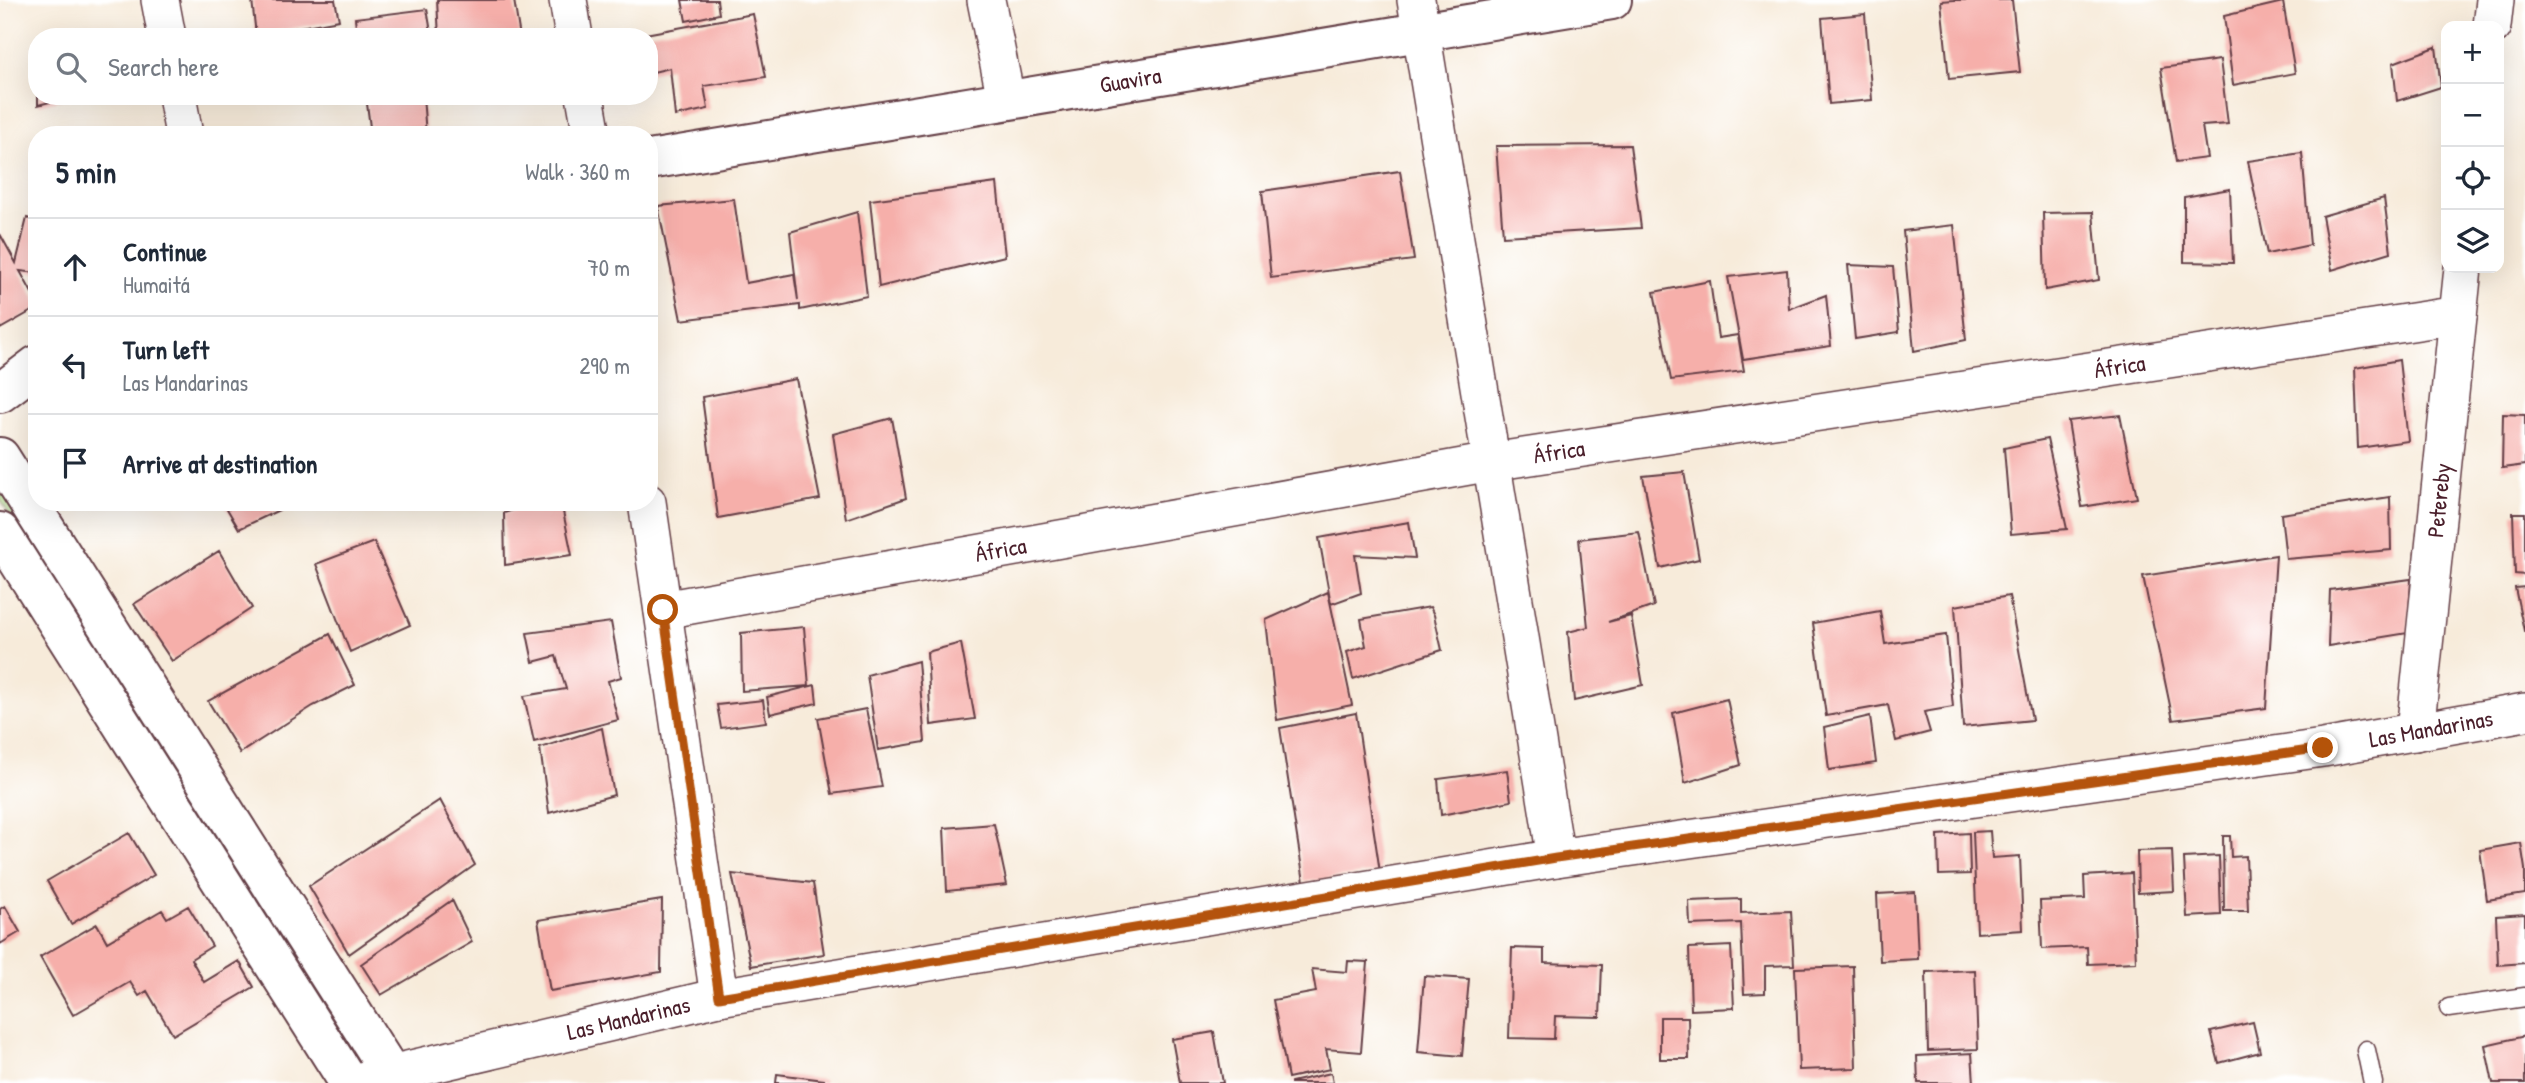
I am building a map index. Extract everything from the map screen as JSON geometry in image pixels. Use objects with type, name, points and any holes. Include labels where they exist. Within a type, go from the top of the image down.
[{"type":"main road","name":"Guavira","points":[[658,158],[1006,99],[1419,15],[1612,0]]},
{"type":"main road","points":[[0,393],[28,372]]},
{"type":"main road","points":[[0,457],[28,501]]},
{"type":"main road","points":[[34,511],[394,1079]]},
{"type":"main road","points":[[0,531],[350,1083]]},
{"type":"street","points":[[160,0],[165,28]]},
{"type":"street","points":[[568,0],[573,28]]},
{"type":"street","points":[[986,0],[1006,99]]},
{"type":"street","points":[[2493,21],[2495,0]]},
{"type":"street","points":[[1419,15],[1556,858]]},
{"type":"street","points":[[179,105],[182,126]]},
{"type":"street","points":[[587,105],[590,126]]},
{"type":"street","name":"Petereby","points":[[2415,732],[2462,273]]},
{"type":"street","name":"África","points":[[663,610],[1491,462],[2458,315]]},
{"type":"street","points":[[648,511],[719,997]]},
{"type":"street","name":"Las Mandarinas","points":[[350,1083],[394,1079],[719,997],[1556,858],[2323,748],[2525,712]]},
{"type":"lane","points":[[2449,1009],[2525,997]]},
{"type":"lane","points":[[2366,1050],[2373,1083]]},
{"type":"green space","points":[[0,487],[354,1050],[349,1050],[0,499]]},
{"type":"building","points":[[252,0],[335,0],[339,20],[295,28],[255,28]]},
{"type":"building","points":[[437,0],[514,0],[519,28],[439,28]]},
{"type":"building","points":[[682,0],[717,0],[719,14],[686,21]]},
{"type":"building","points":[[2012,0],[2020,72],[1949,79],[1941,1]]},
{"type":"building","points":[[2283,2],[2295,73],[2233,85],[2224,16]]},
{"type":"building","points":[[427,9],[430,28],[356,28],[355,18]]},
{"type":"building","points":[[753,14],[766,77],[704,86],[708,109],[675,116],[670,68],[658,71],[658,32]]},
{"type":"building","points":[[1865,14],[1872,100],[1829,104],[1822,18]]},
{"type":"building","points":[[2436,47],[2441,87],[2397,101],[2393,63]]},
{"type":"building","points":[[2220,60],[2228,124],[2202,126],[2207,158],[2176,162],[2161,68]]},
{"type":"building","points":[[367,105],[424,105],[425,126],[370,126]]},
{"type":"building","points":[[1630,145],[1641,228],[1503,236],[1496,146]]},
{"type":"building","points":[[2302,153],[2310,245],[2267,254],[2248,161]]},
{"type":"building","points":[[1400,171],[1414,260],[1271,278],[1262,191]]},
{"type":"building","points":[[997,183],[1005,256],[879,287],[870,200]]},
{"type":"building","points":[[2230,189],[2233,263],[2184,262],[2184,197]]},
{"type":"building","points":[[2384,198],[2391,252],[2332,270],[2322,216]]},
{"type":"building","points":[[734,199],[746,283],[794,274],[798,300],[790,232],[857,212],[867,296],[800,310],[800,305],[681,320],[658,206]]},
{"type":"building","points":[[2093,212],[2099,280],[2045,290],[2043,213]]},
{"type":"building","points":[[27,218],[28,272],[20,271],[28,286],[28,313],[0,329],[0,234],[16,263]]},
{"type":"building","points":[[1954,225],[1966,340],[1914,351],[1903,231]]},
{"type":"building","points":[[1848,265],[1893,267],[1899,332],[1855,339]]},
{"type":"building","points":[[1787,270],[1789,309],[1826,295],[1831,346],[1743,359],[1728,277]]},
{"type":"building","points":[[1710,281],[1718,338],[1738,335],[1744,371],[1671,380],[1654,292]]},
{"type":"building","points":[[2399,360],[2408,441],[2358,448],[2355,368]]},
{"type":"building","points":[[796,379],[820,499],[718,518],[702,397]]},
{"type":"building","points":[[2503,414],[2525,415],[2525,465],[2502,468]]},
{"type":"building","points":[[2120,415],[2137,498],[2082,507],[2068,421]]},
{"type":"building","points":[[892,418],[906,498],[846,519],[833,434]]},
{"type":"building","points":[[2047,439],[2067,529],[2011,534],[2004,448]]},
{"type":"building","points":[[1684,472],[1699,559],[1660,568],[1643,476]]},
{"type":"building","points":[[2390,497],[2391,550],[2286,559],[2281,514]]},
{"type":"building","points":[[228,511],[277,511],[239,529]]},
{"type":"building","points":[[563,511],[572,555],[505,565],[504,513]]},
{"type":"building","points":[[2513,513],[2525,513],[2525,575],[2515,574]]},
{"type":"building","points":[[1409,522],[1415,558],[1355,555],[1361,593],[1331,604],[1319,538]]},
{"type":"building","points":[[1639,532],[1654,606],[1608,622],[1631,616],[1643,685],[1574,701],[1568,632],[1588,627],[1579,539]]},
{"type":"building","points":[[374,542],[410,625],[350,652],[316,564]]},
{"type":"building","points":[[219,551],[252,608],[172,661],[134,604]]},
{"type":"building","points":[[2276,555],[2266,708],[2173,720],[2143,576]]},
{"type":"building","points":[[2411,579],[2408,633],[2328,646],[2330,590]]},
{"type":"building","points":[[2525,587],[2525,631],[2524,631],[2515,588]]},
{"type":"building","points":[[1328,592],[1352,705],[1277,720],[1266,620]]},
{"type":"building","points":[[2009,596],[2032,720],[1963,727],[1955,606]]},
{"type":"building","points":[[1430,607],[1442,650],[1353,679],[1347,652],[1366,646],[1361,619]]},
{"type":"building","points":[[1880,611],[1885,644],[1946,635],[1953,707],[1924,712],[1930,732],[1896,741],[1888,705],[1826,716],[1813,623]]},
{"type":"building","points":[[611,622],[621,677],[608,681],[618,720],[534,742],[524,696],[566,689],[556,656],[533,662],[527,633]]},
{"type":"building","points":[[804,627],[809,686],[742,691],[741,633]]},
{"type":"building","points":[[330,634],[355,685],[313,706],[240,753],[208,701]]},
{"type":"building","points":[[961,643],[975,719],[931,725],[927,652]]},
{"type":"building","points":[[918,661],[925,742],[878,750],[867,675]]},
{"type":"building","points":[[815,685],[817,703],[770,714],[767,697]]},
{"type":"building","points":[[1727,699],[1741,765],[1685,783],[1673,713]]},
{"type":"building","points":[[763,700],[766,722],[721,728],[717,705]]},
{"type":"building","points":[[866,709],[882,787],[832,794],[818,718]]},
{"type":"building","points":[[1356,713],[1380,872],[1304,882],[1280,728]]},
{"type":"building","points":[[1870,716],[1876,763],[1829,770],[1824,727]]},
{"type":"building","points":[[602,728],[614,795],[549,813],[540,748]]},
{"type":"building","points":[[1507,770],[1511,801],[1441,815],[1438,779]]},
{"type":"building","points":[[440,800],[475,865],[349,954],[309,886]]},
{"type":"building","points":[[994,824],[1007,885],[947,891],[944,828]]},
{"type":"building","points":[[1990,831],[1992,858],[2020,856],[2023,930],[1977,933],[1973,832]]},
{"type":"building","points":[[129,833],[154,875],[71,924],[47,881]]},
{"type":"building","points":[[1969,833],[1970,874],[1939,875],[1938,835]]},
{"type":"building","points":[[2223,836],[2230,836],[2231,857],[2246,856],[2248,911],[2224,911]]},
{"type":"building","points":[[2521,843],[2525,894],[2487,900],[2480,850]]},
{"type":"building","points":[[2172,850],[2174,891],[2138,893],[2137,851]]},
{"type":"building","points":[[2219,856],[2221,915],[2187,917],[2184,858]]},
{"type":"building","points":[[2132,873],[2136,962],[2088,964],[2087,947],[2042,949],[2040,901],[2085,899],[2084,876]]},
{"type":"building","points":[[732,874],[813,883],[824,954],[751,966]]},
{"type":"building","points":[[1915,892],[1918,959],[1880,961],[1877,894]]},
{"type":"building","points":[[1741,899],[1741,913],[1791,911],[1794,965],[1765,966],[1765,993],[1744,994],[1741,923],[1690,925],[1689,901]]},
{"type":"building","points":[[452,900],[472,942],[381,995],[361,964]]},
{"type":"building","points":[[662,900],[661,972],[550,991],[538,920]]},
{"type":"building","points":[[5,906],[20,932],[0,944],[0,909]]},
{"type":"building","points":[[188,906],[212,946],[191,959],[204,982],[239,961],[254,987],[173,1035],[147,991],[139,996],[130,982],[73,1015],[40,957],[97,924],[107,942],[162,910],[167,918]]},
{"type":"building","points":[[2525,914],[2525,963],[2498,965],[2496,916]]},
{"type":"building","points":[[1731,946],[1734,1008],[1691,1010],[1689,948]]},
{"type":"building","points":[[1512,948],[1544,949],[1544,963],[1602,965],[1600,1017],[1555,1016],[1554,1039],[1509,1038]]},
{"type":"building","points":[[1348,961],[1368,962],[1361,1052],[1326,1049],[1330,1069],[1288,1078],[1273,1000],[1316,992],[1312,969],[1347,972]]},
{"type":"building","points":[[1853,966],[1856,1068],[1799,1070],[1795,968]]},
{"type":"building","points":[[1975,970],[1978,1049],[1928,1051],[1926,972]]},
{"type":"building","points":[[1424,976],[1469,979],[1462,1056],[1418,1052]]},
{"type":"building","points":[[1660,1017],[1688,1017],[1689,1059],[1660,1059]]},
{"type":"building","points":[[2253,1022],[2260,1052],[2219,1063],[2211,1032]]},
{"type":"building","points":[[1214,1032],[1223,1083],[1180,1083],[1172,1039]]},
{"type":"building","points":[[2525,1036],[2525,1083],[2493,1083],[2485,1045]]},
{"type":"building","points":[[1972,1053],[1974,1083],[1918,1083],[1917,1056]]},
{"type":"building","points":[[1331,1073],[1333,1083],[1291,1083],[1291,1082]]},
{"type":"building","points":[[777,1074],[824,1080],[824,1083],[776,1083]]},
{"type":"route","points":[[663,610],[719,997],[1556,858],[2323,748]]}]
